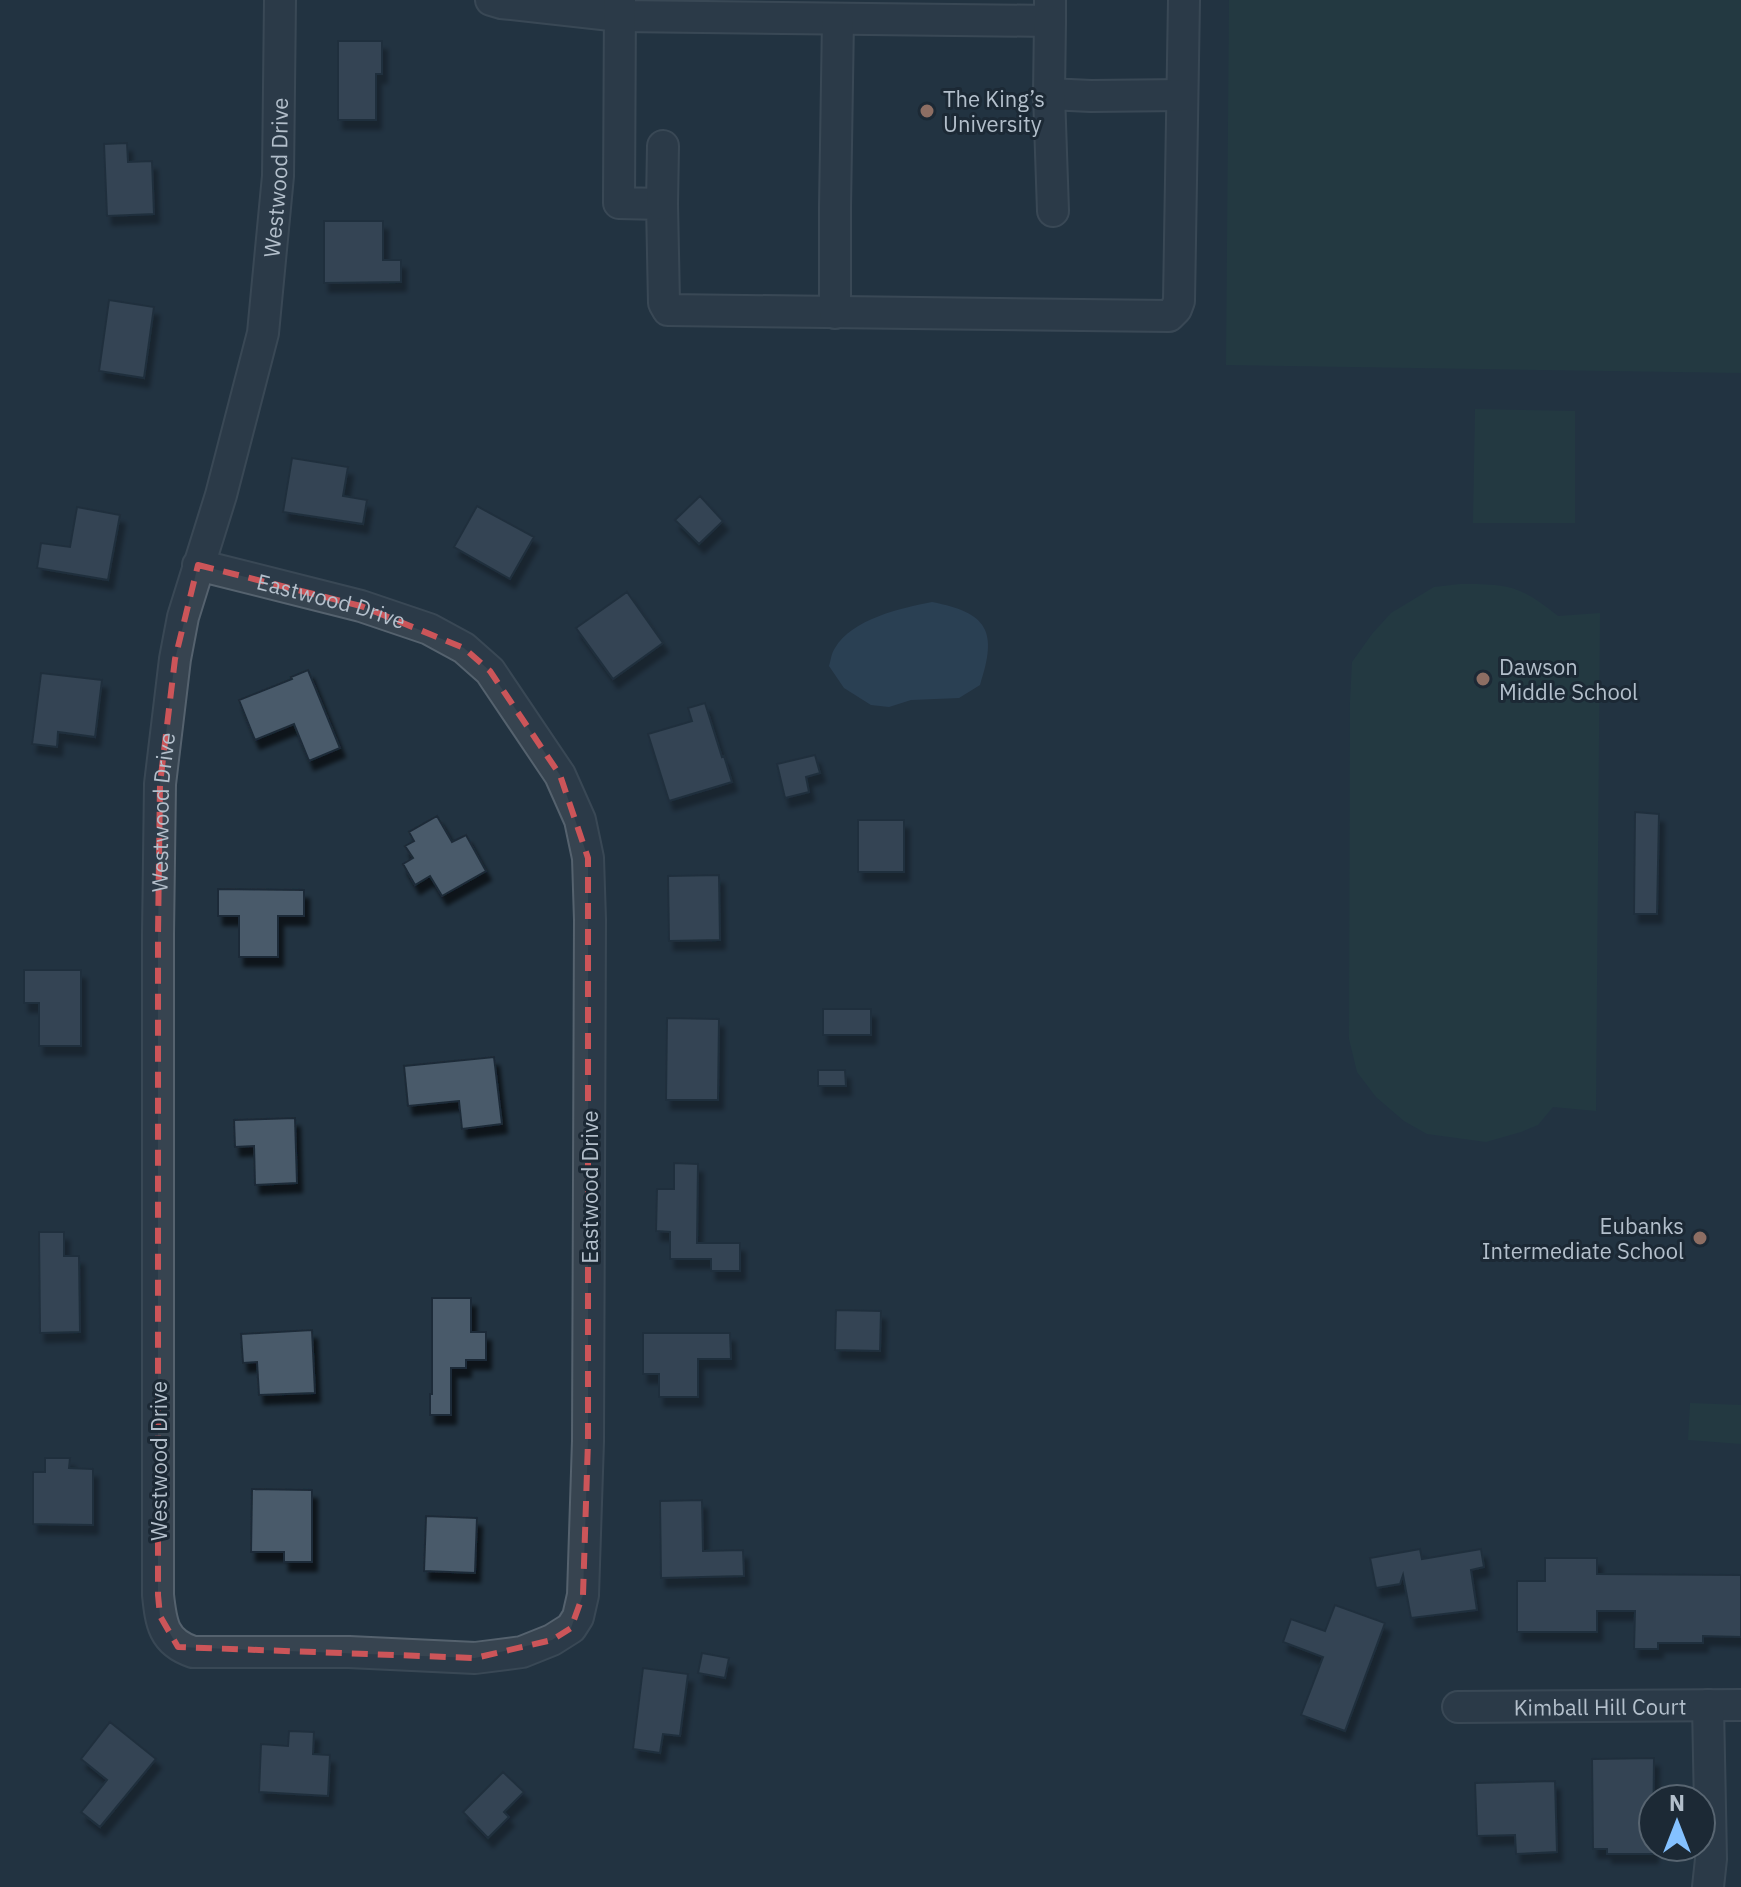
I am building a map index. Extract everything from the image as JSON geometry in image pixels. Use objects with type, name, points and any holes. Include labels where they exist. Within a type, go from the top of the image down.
[{"type":"street","name":"Westwood Drive","points":[[168,1637],[160,1616],[158,1595],[160,784],[183,617],[221,495],[263,333],[278,176],[280,0]]},
{"type":"street","points":[[491,0],[501,3],[838,20],[1050,11],[1053,211]]},
{"type":"street","points":[[663,146],[664,303],[668,310],[1169,316],[1179,301],[1184,0]]},
{"type":"street","points":[[620,8],[619,203],[662,204]]},
{"type":"street","points":[[835,313],[838,20]]},
{"type":"street","points":[[1049,94],[1182,95]]},
{"type":"street","name":"Eastwood Drive","points":[[168,1637],[178,1647],[193,1652],[349,1652],[475,1658],[522,1652],[552,1640],[571,1628],[578,1617],[583,1595],[588,1456],[590,920],[588,858],[580,820],[560,775],[490,671],[464,648],[429,629],[361,606],[198,565]]},
{"type":"street","points":[[1708,1705],[1711,1859],[1708,1887]]},
{"type":"street","name":"Kimball Hill Court","points":[[1458,1707],[1741,1705]]},
{"type":"highlighted area","points":[[198,565],[361,606],[464,648],[490,671],[560,775],[588,858],[588,1441],[583,1595],[571,1628],[552,1640],[475,1658],[178,1647],[160,1616],[158,1595],[160,784],[175,659]]},
{"type":"green space","points":[[1229,0],[1741,0],[1741,373],[1226,365]]},
{"type":"green space","points":[[1475,409],[1575,411],[1575,523],[1473,523]]},
{"type":"green space","points":[[1460,584],[1513,588],[1558,616],[1600,613],[1596,1111],[1553,1107],[1538,1125],[1486,1142],[1427,1134],[1404,1121],[1376,1097],[1357,1072],[1349,1039],[1352,662],[1391,613],[1434,587]]},
{"type":"green space","points":[[1690,1403],[1741,1405],[1741,1444],[1688,1440]]},
{"type":"water","points":[[932,602],[966,612],[984,627],[988,651],[980,685],[959,698],[911,700],[889,707],[871,705],[844,688],[829,666],[834,650],[843,638],[878,616]]},
{"type":"building","points":[[338,41],[382,41],[382,74],[376,74],[376,120],[338,120]]},
{"type":"building","points":[[127,143],[128,162],[152,161],[154,214],[107,216],[104,144]]},
{"type":"building","points":[[324,221],[383,221],[383,260],[401,260],[401,282],[324,283]]},
{"type":"building","points":[[109,300],[154,307],[144,378],[99,371]]},
{"type":"building","points":[[292,458],[348,467],[343,496],[367,500],[363,524],[283,512]]},
{"type":"building","points":[[700,496],[723,521],[699,544],[675,520]]},
{"type":"building","points":[[477,506],[534,537],[510,579],[454,547]]},
{"type":"building","points":[[77,507],[120,515],[108,580],[37,568],[41,543],[70,547]]},
{"type":"building","points":[[627,592],[663,643],[613,679],[576,628]]},
{"type":"building","points":[[308,670],[340,748],[309,761],[294,724],[255,740],[239,700]]},
{"type":"building","points":[[41,673],[102,680],[95,737],[58,732],[57,747],[32,744]]},
{"type":"building","points":[[705,703],[732,782],[669,801],[648,734],[692,721],[688,708]]},
{"type":"building","points":[[815,755],[820,773],[806,777],[809,792],[785,798],[777,764]]},
{"type":"building","points":[[1635,812],[1659,814],[1657,914],[1634,914]]},
{"type":"building","points":[[437,816],[452,842],[466,835],[486,871],[442,896],[430,876],[415,885],[403,864],[413,858],[405,846],[414,841],[409,832]]},
{"type":"building","points":[[858,820],[904,820],[904,872],[858,872]]},
{"type":"building","points":[[719,875],[720,940],[669,941],[668,876]]},
{"type":"building","points":[[218,889],[304,890],[304,916],[278,916],[278,957],[239,957],[239,916],[218,916]]},
{"type":"building","points":[[24,970],[81,970],[81,1046],[39,1046],[39,1003],[24,1003]]},
{"type":"building","points":[[823,1009],[871,1009],[871,1035],[823,1035]]},
{"type":"building","points":[[667,1018],[719,1019],[718,1100],[666,1100]]},
{"type":"building","points":[[494,1057],[502,1124],[462,1129],[459,1101],[408,1106],[404,1066]]},
{"type":"building","points":[[818,1070],[845,1070],[846,1086],[818,1086]]},
{"type":"building","points":[[295,1118],[297,1183],[255,1185],[254,1146],[235,1147],[234,1120]]},
{"type":"building","points":[[674,1163],[698,1164],[697,1243],[740,1243],[740,1271],[711,1271],[711,1259],[670,1259],[670,1232],[656,1231],[657,1189],[674,1189]]},
{"type":"building","points":[[39,1232],[64,1232],[64,1256],[79,1256],[80,1332],[40,1333]]},
{"type":"building","points":[[432,1298],[471,1298],[471,1332],[486,1332],[486,1360],[466,1360],[466,1368],[451,1368],[451,1415],[430,1415]]},
{"type":"building","points":[[836,1310],[881,1311],[880,1351],[835,1350]]},
{"type":"building","points":[[312,1330],[315,1393],[259,1395],[257,1362],[243,1363],[241,1334]]},
{"type":"building","points":[[643,1333],[730,1333],[731,1359],[698,1359],[698,1397],[659,1397],[659,1374],[643,1374]]},
{"type":"building","points":[[45,1458],[70,1458],[69,1468],[93,1469],[93,1525],[33,1524],[33,1472],[45,1472]]},
{"type":"building","points":[[252,1489],[312,1490],[312,1562],[284,1562],[284,1552],[251,1552]]},
{"type":"building","points":[[702,1500],[703,1551],[743,1550],[744,1576],[661,1578],[660,1501]]},
{"type":"building","points":[[426,1516],[477,1518],[475,1573],[424,1571]]},
{"type":"building","points":[[1420,1549],[1422,1559],[1481,1549],[1484,1567],[1471,1570],[1477,1610],[1411,1618],[1403,1575],[1400,1584],[1376,1588],[1370,1558]]},
{"type":"building","points":[[1545,1558],[1597,1558],[1597,1574],[1741,1575],[1741,1637],[1703,1636],[1703,1643],[1658,1643],[1658,1649],[1634,1649],[1635,1611],[1597,1611],[1597,1632],[1517,1632],[1517,1581],[1545,1581]]},
{"type":"building","points":[[1335,1605],[1385,1623],[1345,1731],[1301,1715],[1323,1657],[1283,1642],[1291,1619],[1325,1631]]},
{"type":"building","points":[[702,1653],[729,1658],[725,1678],[698,1673]]},
{"type":"building","points":[[643,1668],[688,1674],[680,1736],[663,1734],[660,1753],[633,1749]]},
{"type":"building","points":[[110,1722],[156,1759],[100,1827],[81,1812],[107,1780],[81,1759]]},
{"type":"building","points":[[289,1731],[314,1732],[313,1754],[330,1755],[328,1796],[259,1792],[261,1744],[288,1746]]},
{"type":"building","points":[[1654,1758],[1654,1783],[1637,1783],[1637,1854],[1607,1854],[1607,1849],[1593,1849],[1592,1759]]},
{"type":"building","points":[[503,1772],[524,1792],[504,1812],[509,1817],[488,1838],[463,1812]]},
{"type":"building","points":[[1555,1781],[1557,1852],[1516,1854],[1515,1835],[1477,1836],[1475,1783]]},
{"type":"place","name":"The King’s University","points":[[927,111]]},
{"type":"place","name":"Dawson Middle School","points":[[1483,679]]},
{"type":"place","name":"Eubanks Intermediate School","points":[[1700,1238]]}]
